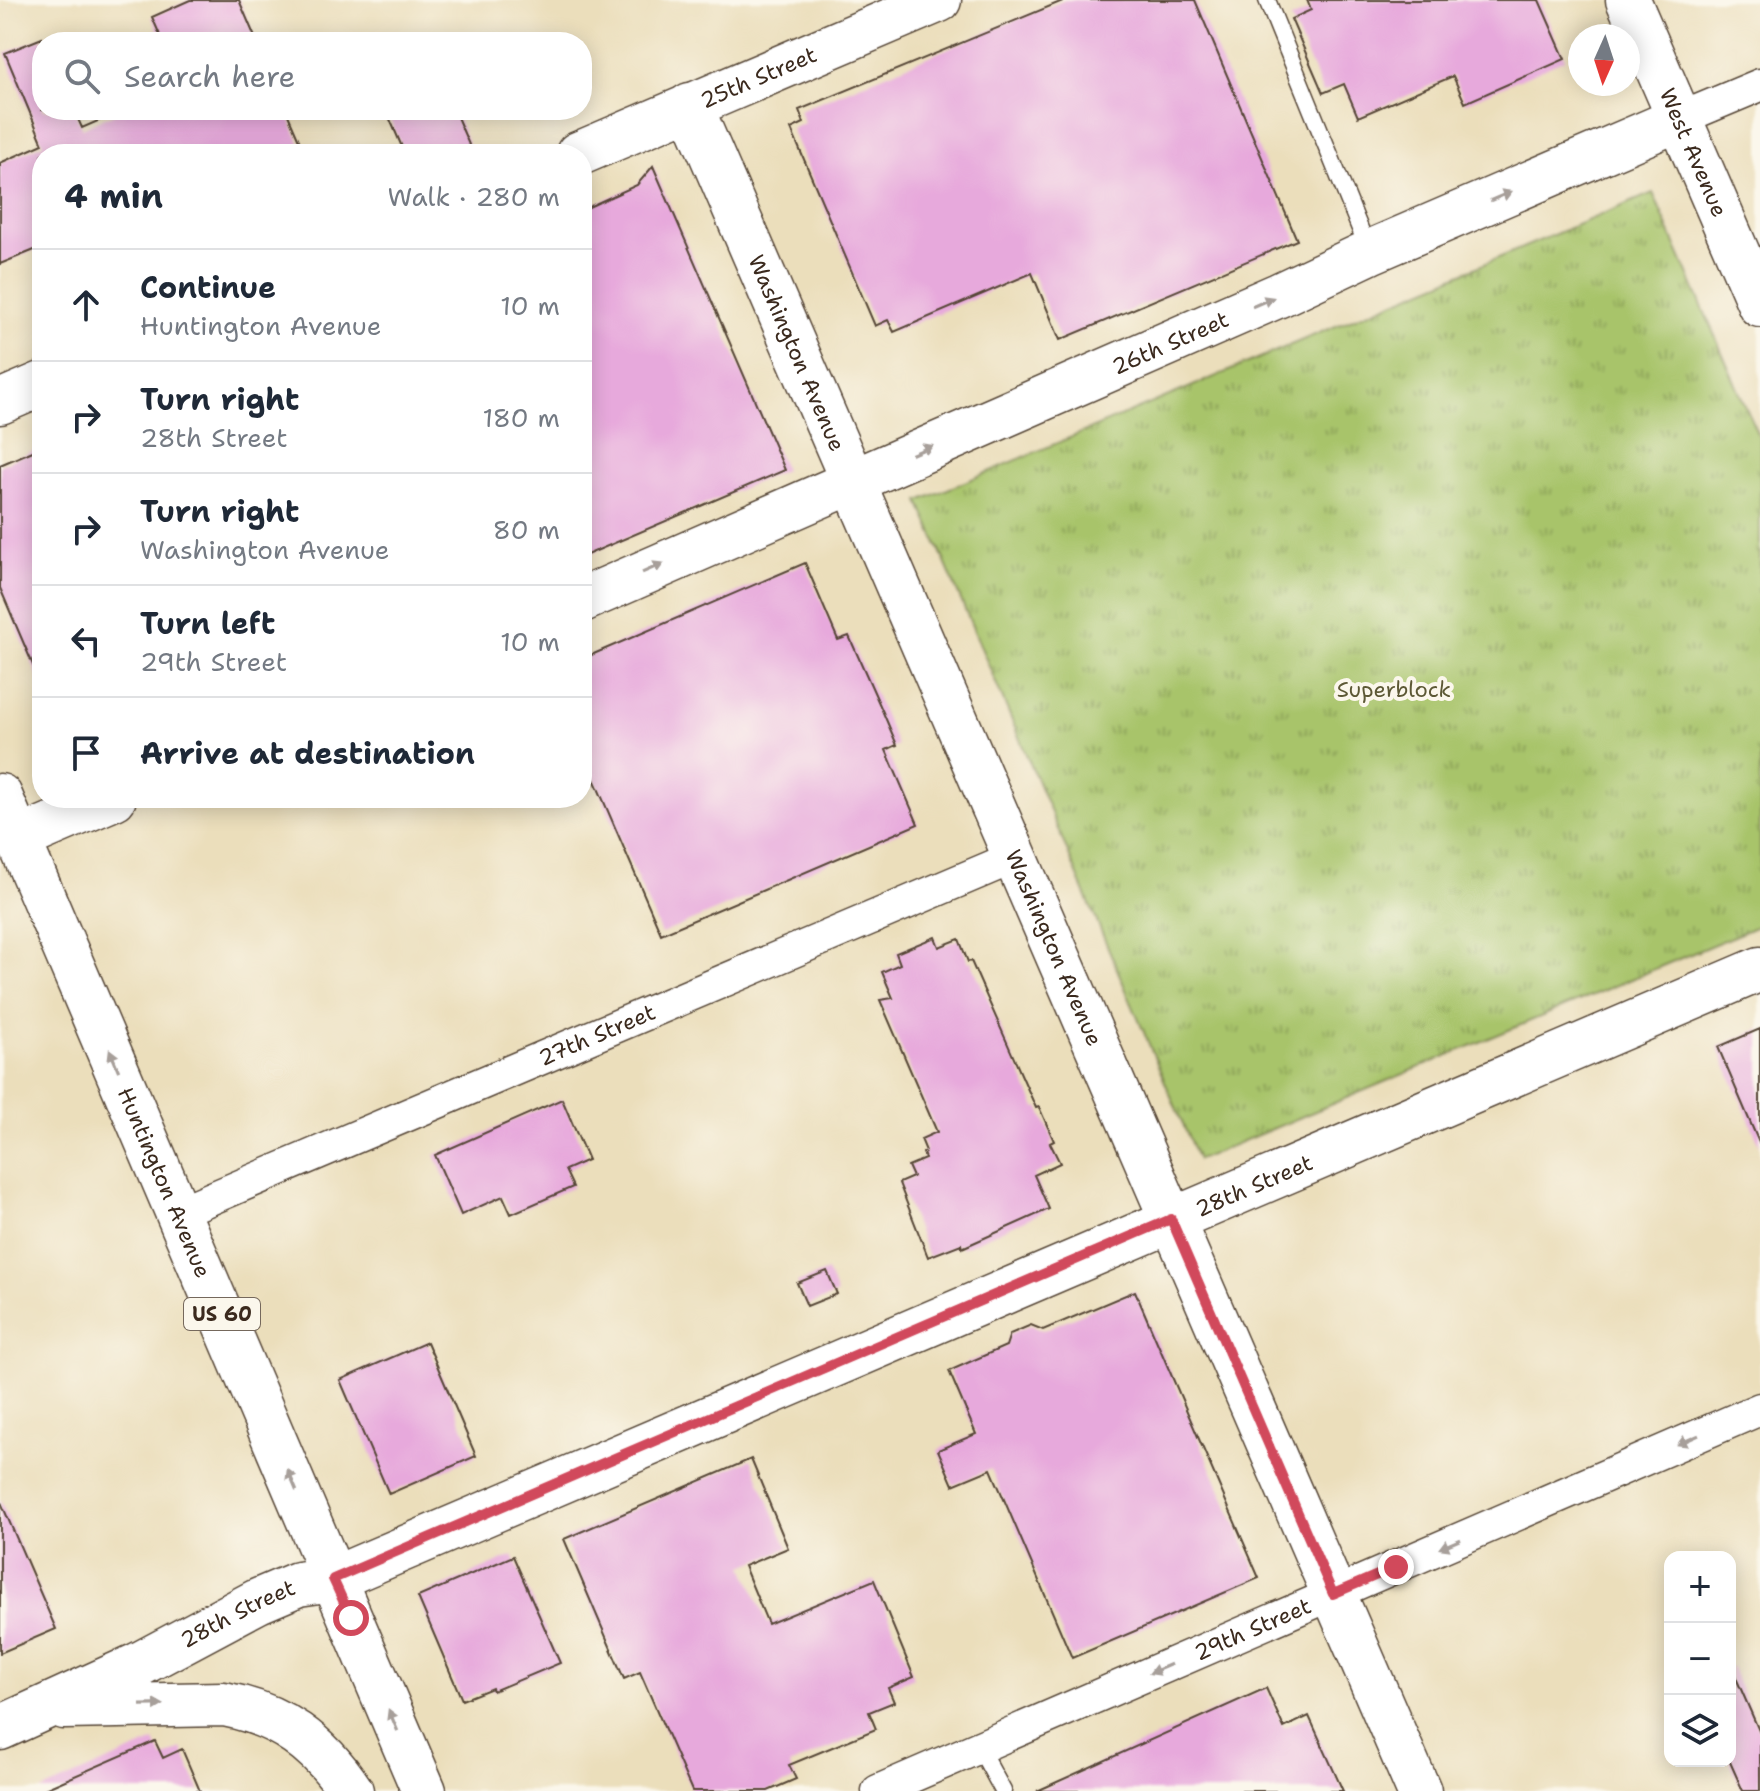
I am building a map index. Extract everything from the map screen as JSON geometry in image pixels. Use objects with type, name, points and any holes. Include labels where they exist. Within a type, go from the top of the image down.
[{"type":"street","name":"25th Street","points":[[592,148],[939,0]]},
{"type":"street","name":"West Avenue","points":[[1628,0],[1760,305]]},
{"type":"street","name":"26th Street","points":[[592,596],[1279,295],[1370,252],[1760,85]]},
{"type":"street","name":"Washington Avenue","points":[[690,105],[1419,1791]]},
{"type":"street","points":[[0,402],[32,388]]},
{"type":"street","name":"Huntington Avenue","points":[[0,796],[9,842],[179,1212],[424,1791]]},
{"type":"street","points":[[9,842],[90,808]]},
{"type":"street","name":"27th Street","points":[[179,1212],[1015,857]]},
{"type":"street","name":"28th Street","points":[[0,1728],[138,1665],[258,1601],[298,1584],[333,1579],[1760,969]]},
{"type":"street","name":"29th Street","points":[[878,1791],[1760,1409]]},
{"type":"street","points":[[46,1707],[224,1704],[241,1707],[275,1720],[306,1739],[336,1768],[351,1791]]},
{"type":"lane","points":[[1267,0],[1370,252]]},
{"type":"lane","points":[[979,1747],[1003,1791]]},
{"type":"green space","name":"Superblock","points":[[1653,193],[1760,440],[1760,925],[1198,1160],[919,501]]},
{"type":"building","points":[[190,0],[239,0],[253,32],[159,32],[152,17]]},
{"type":"building","points":[[1065,0],[1195,0],[1297,240],[1060,340],[1032,273],[894,332],[888,320],[875,326],[791,129],[804,123],[799,110]]},
{"type":"building","points":[[1307,0],[1539,0],[1565,59],[1465,103],[1453,76],[1358,117],[1344,84],[1323,93],[1291,19],[1311,10]]},
{"type":"building","points":[[32,42],[32,118],[5,53]]},
{"type":"building","points":[[33,120],[78,120],[82,128],[100,120],[290,120],[301,144],[43,144]]},
{"type":"building","points":[[390,120],[458,120],[469,144],[401,144]]},
{"type":"building","points":[[32,149],[32,251],[0,264],[0,163]]},
{"type":"building","points":[[653,166],[785,470],[592,553],[592,205],[637,185]]},
{"type":"building","points":[[32,451],[32,663],[0,588],[0,465]]},
{"type":"building","points":[[805,563],[838,640],[849,636],[882,710],[897,745],[886,750],[918,824],[661,934],[592,774],[592,655]]},
{"type":"building","points":[[935,937],[939,947],[959,939],[1036,1108],[1039,1107],[1060,1163],[1034,1175],[1049,1209],[962,1248],[961,1244],[928,1257],[899,1183],[913,1177],[908,1166],[925,1159],[923,1153],[926,1151],[921,1139],[937,1132],[880,1000],[893,998],[882,972],[900,964],[896,953]]},
{"type":"building","points":[[1760,1029],[1760,1145],[1718,1047]]},
{"type":"building","points":[[562,1099],[588,1160],[565,1170],[573,1187],[511,1214],[503,1196],[461,1215],[435,1155]]},
{"type":"building","points":[[827,1271],[837,1294],[807,1306],[797,1283]]},
{"type":"building","points":[[1135,1291],[1259,1578],[1072,1658],[991,1469],[953,1485],[938,1450],[976,1434],[949,1371],[1006,1346],[1010,1334],[1031,1325],[1043,1330]]},
{"type":"building","points":[[427,1342],[476,1456],[389,1494],[340,1380]]},
{"type":"building","points":[[751,1459],[788,1548],[744,1566],[768,1624],[874,1580],[914,1677],[888,1688],[894,1702],[869,1712],[876,1729],[789,1765],[796,1779],[768,1791],[692,1791],[640,1672],[624,1679],[564,1539]]},
{"type":"building","points":[[0,1500],[56,1629],[0,1653]]},
{"type":"building","points":[[513,1556],[560,1663],[493,1691],[492,1688],[462,1700],[418,1597]]},
{"type":"building","points":[[1736,1678],[1760,1733],[1760,1791],[1743,1791],[1732,1767],[1736,1767]]},
{"type":"building","points":[[1266,1688],[1284,1728],[1309,1716],[1343,1791],[1037,1791]]},
{"type":"building","points":[[155,1741],[163,1758],[182,1749],[200,1791],[40,1791]]},
{"type":"route","points":[[351,1618],[333,1579],[1171,1219],[1333,1594],[1396,1567]]}]
